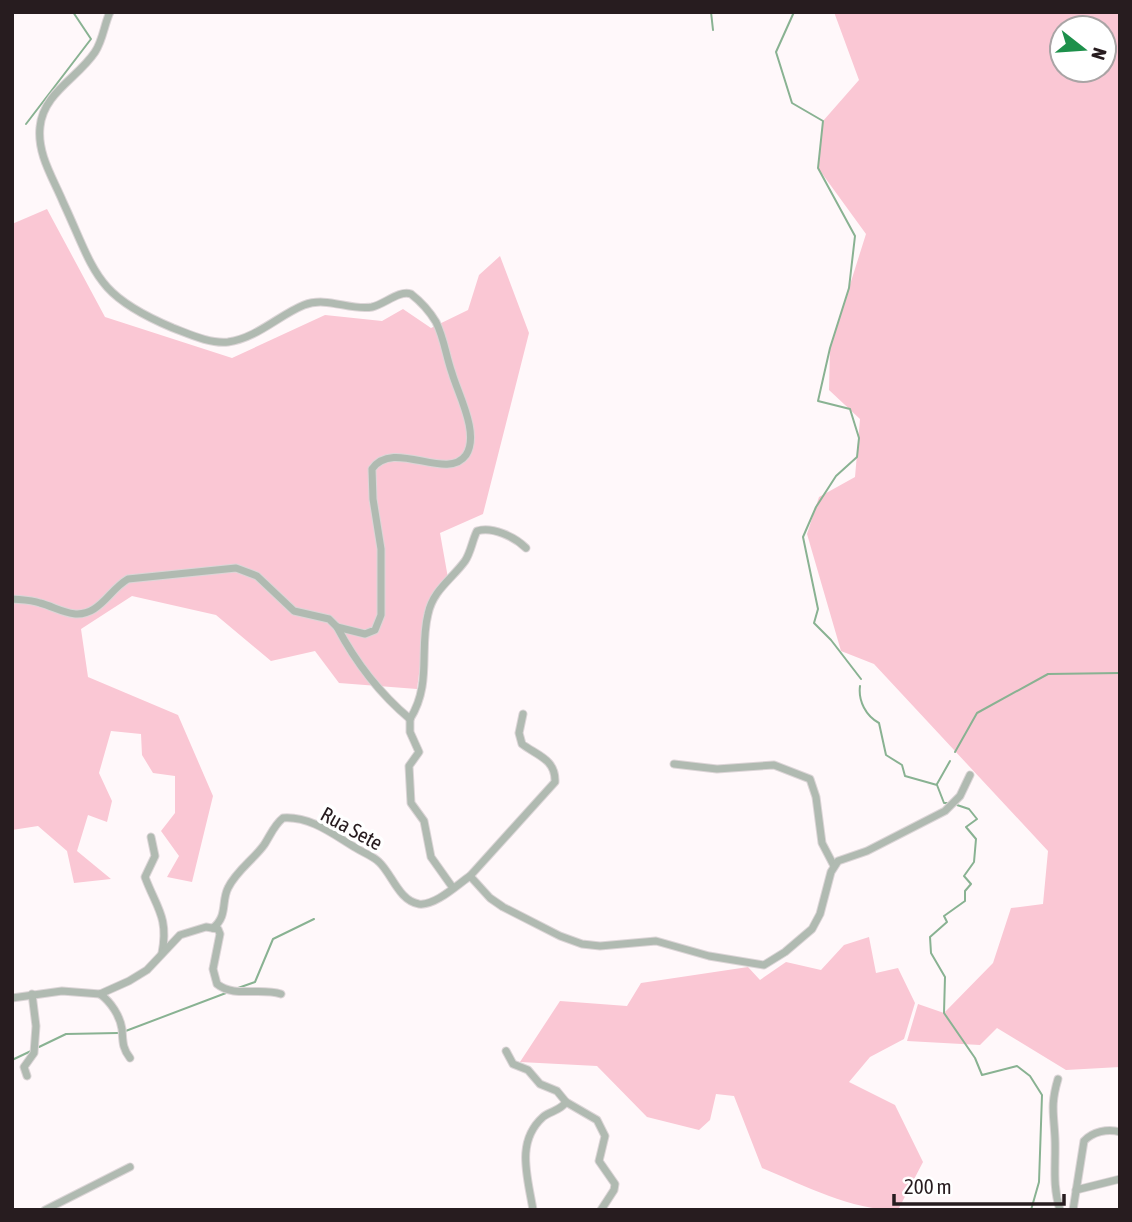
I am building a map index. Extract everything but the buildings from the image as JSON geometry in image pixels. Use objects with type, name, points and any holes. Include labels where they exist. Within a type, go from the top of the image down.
[{"type":"street","points":[[110,12],[96,52],[50,101],[41,119],[40,135],[45,161],[89,262],[112,294],[127,306],[156,321],[191,335],[227,342],[240,339],[305,305],[318,302],[371,307],[403,292],[409,292],[434,320],[449,356],[450,369],[469,425],[467,453],[456,463],[445,465],[393,458],[375,465],[370,474],[382,548],[379,624],[365,634],[338,626]]},
{"type":"street","points":[[453,888],[431,857],[424,821],[411,803],[410,766],[419,752],[410,732],[410,719],[416,709],[425,671],[427,615],[438,592],[469,555],[476,533],[481,529],[513,538],[526,548]]},
{"type":"street","points":[[12,599],[42,603],[67,613],[85,614],[128,579],[236,568],[257,576],[294,611],[330,619],[338,626],[368,677],[410,719]]},
{"type":"street","name":"Rua Sete","points":[[214,928],[222,920],[226,892],[231,881],[264,845],[283,818],[293,818],[322,827],[374,858],[384,867],[405,897],[413,902],[429,903],[453,888],[470,876],[555,782],[551,764],[522,744],[519,733],[523,714]]},
{"type":"street","points":[[674,764],[717,769],[774,765],[810,779],[816,797],[822,844],[834,866]]},
{"type":"street","points":[[470,876],[490,898],[503,907],[582,944],[600,946],[656,941],[709,956],[761,965],[785,952],[812,929],[820,914],[834,866],[846,857],[867,850],[945,810],[960,796],[970,775]]},
{"type":"street","points":[[151,837],[155,856],[145,877],[162,916],[162,953]]},
{"type":"street","points":[[12,998],[71,991],[100,994],[141,975],[180,935],[191,930],[214,928],[218,929],[220,934],[213,969],[217,984],[230,992],[264,990],[281,995]]},
{"type":"street","points":[[27,1076],[24,1068],[34,1053],[36,1026],[32,994]]},
{"type":"street","points":[[100,994],[108,1001],[116,1015],[122,1029],[122,1046],[130,1058]]},
{"type":"street","points":[[506,1051],[513,1064],[528,1070],[540,1084],[557,1091],[565,1102],[597,1121],[605,1136],[599,1161],[615,1184],[601,1210]]},
{"type":"street","points":[[1058,1079],[1052,1107],[1055,1138],[1053,1178],[1060,1210]]},
{"type":"street","points":[[533,1210],[524,1154],[531,1131],[544,1116],[562,1107],[565,1102]]},
{"type":"street","points":[[1073,1210],[1084,1140],[1107,1130],[1120,1132]]},
{"type":"street","points":[[45,1210],[130,1167]]},
{"type":"street","points":[[1076,1189],[1120,1179]]},
{"type":"shaded area","points":[[834,12],[1120,12],[1120,1067],[1066,1070],[997,1028],[980,1045],[907,1041],[918,1004],[944,1013],[993,963],[1011,908],[1043,904],[1048,851],[874,664],[841,651],[807,534],[819,497],[855,477],[860,419],[829,390],[830,348],[866,234],[818,168],[823,121],[859,80]]},
{"type":"shaded area","points":[[47,209],[105,317],[232,358],[325,315],[382,321],[403,309],[431,328],[468,310],[479,275],[500,256],[529,333],[483,514],[440,533],[448,578],[429,599],[417,689],[339,683],[315,651],[271,661],[216,615],[132,596],[81,629],[88,677],[178,715],[213,796],[192,882],[167,877],[179,856],[161,831],[175,813],[175,776],[153,773],[142,755],[141,734],[111,731],[99,773],[112,801],[107,822],[88,815],[77,851],[111,879],[74,883],[67,851],[38,826],[12,830],[12,224]]},
{"type":"shaded area","points":[[869,937],[876,973],[898,968],[915,1003],[904,1039],[870,1057],[849,1082],[895,1105],[923,1162],[898,1210],[845,1201],[762,1168],[734,1096],[716,1094],[710,1120],[699,1130],[647,1117],[597,1066],[520,1062],[560,1001],[627,1006],[641,983],[748,967],[760,980],[786,962],[821,970],[844,945]]},
{"type":"waterway","points":[[26,124],[91,39],[73,12]]},
{"type":"waterway","points":[[711,12],[713,30]]},
{"type":"waterway","points":[[794,12],[776,52],[792,103],[823,121],[818,168],[855,236],[849,288],[830,348],[818,401],[850,409],[859,438],[857,457],[836,476],[816,507],[803,537],[818,609],[814,623],[861,679]]},
{"type":"waterway","points":[[955,752],[977,713],[1048,674],[1120,673]]},
{"type":"waterway","points":[[860,686],[864,708],[879,723],[886,755],[902,765],[905,776],[937,785],[944,803],[948,803]]},
{"type":"waterway","points":[[937,784],[950,761]]},
{"type":"waterway","points":[[957,805],[969,809],[977,819],[966,827],[976,839],[974,862],[964,876],[971,884],[965,891],[965,901],[944,916],[947,922],[930,937],[931,953],[945,977],[944,1013],[975,1058],[982,1075],[1017,1066],[1030,1076],[1042,1095],[1039,1182],[1031,1210]]},
{"type":"waterway","points":[[238,988],[255,982],[273,939],[314,919]]},
{"type":"waterway","points":[[123,1032],[226,993]]},
{"type":"waterway","points":[[39,1047],[66,1034],[118,1033]]},
{"type":"waterway","points":[[12,1060],[31,1051]]}]
